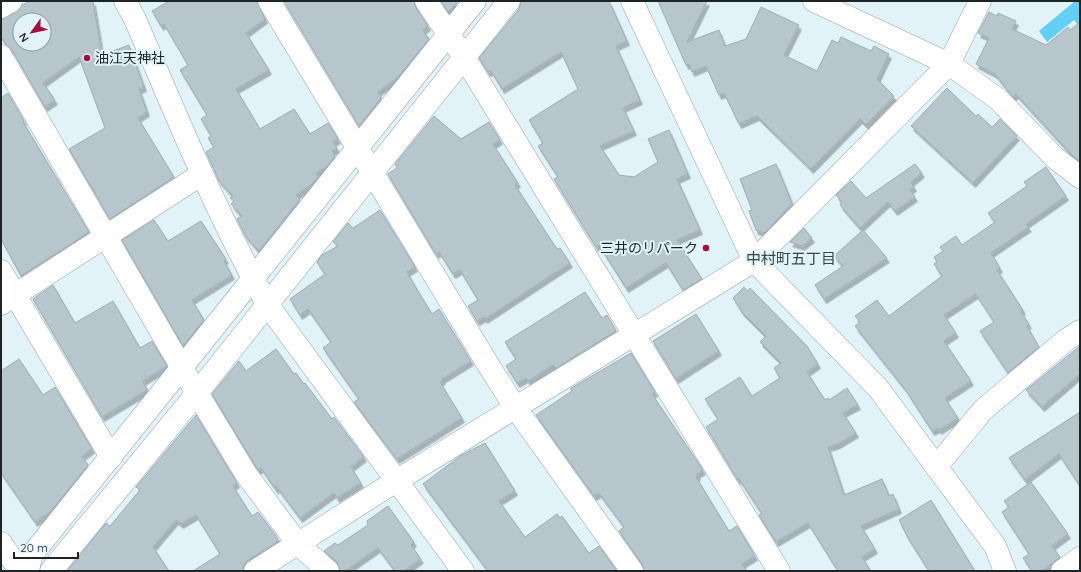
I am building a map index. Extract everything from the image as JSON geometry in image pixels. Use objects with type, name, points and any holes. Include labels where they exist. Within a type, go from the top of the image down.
[{"type":"street","points":[[1,7],[11,1]]},
{"type":"street","points":[[125,1],[135,19],[202,174],[253,279],[267,304],[463,571]]},
{"type":"street","points":[[269,1],[515,407],[632,571]]},
{"type":"street","points":[[426,1],[464,57],[779,571]]},
{"type":"street","points":[[28,571],[31,556],[475,1]]},
{"type":"street","points":[[52,571],[197,393],[509,1]]},
{"type":"street","points":[[632,1],[754,262],[878,388],[994,546],[1004,571]]},
{"type":"street","points":[[814,1],[949,64],[998,99],[1055,158],[1080,177]]},
{"type":"street","points":[[259,570],[396,481],[754,262],[949,64],[980,1]]},
{"type":"street","points":[[1,56],[182,368],[246,474],[298,544],[328,571]]},
{"type":"street","points":[[8,300],[202,174]]},
{"type":"street","points":[[1,271],[8,300],[111,456]]},
{"type":"street","points":[[936,467],[983,410],[1066,340],[1080,331]]},
{"type":"street","points":[[1,543],[20,571]]},
{"type":"street","points":[[1062,571],[1080,558]]},
{"type":"shaded area","points":[[1075,1],[1080,1],[1080,27],[1074,20],[1047,42],[1039,31]]},
{"type":"building","points":[[30,1],[93,1],[102,55],[129,45],[144,87],[139,89],[147,112],[138,118],[174,177],[110,219],[69,149],[105,128],[79,57],[43,83],[55,100],[45,107],[13,52],[52,52],[52,12],[17,12],[22,5]]},
{"type":"building","points":[[169,1],[257,1],[265,19],[246,33],[269,70],[236,89],[260,129],[294,109],[310,134],[328,123],[338,139],[333,142],[337,148],[332,151],[335,156],[327,166],[316,173],[318,177],[312,184],[296,195],[300,199],[259,251],[246,237],[237,219],[242,216],[231,204],[234,201],[230,198],[233,196],[219,181],[206,152],[214,147],[208,138],[211,136],[201,119],[207,115],[180,70],[188,65],[164,24],[161,26],[152,11]]},
{"type":"building","points":[[284,1],[414,1],[416,8],[428,26],[423,30],[429,39],[398,77],[378,92],[381,98],[359,126]]},
{"type":"building","points":[[441,1],[459,1],[448,12]]},
{"type":"building","points":[[521,1],[609,1],[627,41],[616,46],[640,100],[623,108],[634,131],[600,146],[619,175],[634,177],[658,162],[648,139],[669,130],[688,174],[677,179],[700,230],[677,240],[702,279],[683,290],[666,263],[626,288],[599,245],[596,247],[554,179],[558,177],[538,146],[543,143],[529,120],[578,89],[561,52],[502,89],[491,71],[488,72],[479,58],[519,9]]},
{"type":"building","points":[[658,1],[707,1],[687,42],[719,30],[725,46],[746,39],[761,7],[799,25],[784,55],[817,71],[832,40],[838,43],[841,37],[871,51],[874,46],[889,54],[877,79],[894,96],[866,125],[860,119],[811,169],[757,116],[739,124],[724,93],[719,95],[706,66],[692,72],[689,64],[686,65]]},
{"type":"building","points":[[989,12],[997,16],[998,13],[1016,21],[1012,29],[1046,45],[1068,27],[1070,30],[1080,22],[1080,161],[1072,155],[1016,94],[1013,97],[995,74],[976,64],[989,38],[978,33]]},
{"type":"building","points":[[12,14],[12,50],[6,45],[1,37],[1,19]]},
{"type":"building","points":[[947,88],[976,116],[978,114],[992,127],[1000,119],[1017,136],[973,183],[911,126]]},
{"type":"building","points":[[8,93],[24,121],[23,122],[89,232],[21,276],[1,239],[1,98]]},
{"type":"building","points":[[434,116],[461,139],[489,122],[500,140],[493,144],[518,183],[515,185],[557,249],[560,248],[570,263],[485,319],[484,317],[477,321],[468,306],[478,300],[460,270],[453,274],[439,252],[436,254],[388,174],[397,168],[395,164]]},
{"type":"building","points":[[776,164],[792,203],[765,233],[756,230],[749,211],[752,210],[740,179]]},
{"type":"building","points":[[915,164],[922,173],[911,182],[914,187],[910,190],[915,197],[895,211],[888,202],[860,228],[840,205],[842,202],[836,195],[851,181],[866,198]]},
{"type":"building","points":[[1046,167],[1066,196],[1026,224],[1029,227],[991,253],[1000,268],[997,270],[1023,310],[1021,312],[1029,324],[1027,326],[1039,347],[1008,373],[980,331],[994,322],[976,294],[944,315],[956,333],[944,341],[971,381],[945,398],[958,418],[939,430],[938,428],[932,431],[905,389],[855,326],[860,322],[855,316],[877,300],[889,316],[942,276],[934,264],[937,262],[934,257],[943,251],[940,247],[956,236],[962,245],[995,222],[988,213],[1027,186],[1024,182]]},
{"type":"building","points":[[380,210],[415,267],[407,272],[415,286],[432,314],[439,309],[471,361],[442,379],[443,380],[440,382],[462,418],[397,459],[354,402],[359,399],[323,348],[331,342],[308,309],[300,315],[290,299],[325,274],[317,262],[322,255],[338,246],[333,242],[348,223],[353,228]]},
{"type":"building","points":[[154,220],[168,241],[201,221],[226,259],[224,261],[232,275],[192,300],[204,320],[183,346],[122,240]]},
{"type":"building","points":[[804,228],[812,238],[802,246],[790,242]]},
{"type":"building","points":[[863,230],[887,258],[824,299],[815,285],[843,266],[834,256]]},
{"type":"building","points":[[53,285],[75,323],[113,301],[140,348],[152,341],[167,366],[143,381],[147,390],[102,417],[33,299]]},
{"type":"building","points":[[744,287],[747,291],[750,288],[807,346],[818,364],[807,372],[825,400],[828,398],[829,400],[847,388],[858,405],[843,413],[856,433],[838,444],[828,447],[844,495],[882,479],[889,496],[893,494],[899,509],[861,526],[875,549],[862,557],[871,571],[838,571],[808,523],[776,542],[759,515],[762,514],[739,479],[738,480],[706,427],[718,419],[705,399],[740,377],[752,396],[780,378],[774,368],[781,363],[760,342],[766,336],[742,312],[733,298]]},
{"type":"building","points":[[585,292],[602,318],[607,315],[616,331],[556,368],[553,365],[528,381],[526,378],[517,383],[506,366],[516,359],[505,342]]},
{"type":"building","points":[[696,314],[719,351],[676,379],[653,341]]},
{"type":"building","points":[[1080,346],[1080,374],[1042,407],[1026,390]]},
{"type":"building","points":[[276,349],[294,374],[296,373],[304,384],[305,383],[332,419],[334,417],[364,457],[351,467],[361,483],[337,498],[334,493],[300,518],[276,486],[276,490],[261,468],[258,470],[212,394],[239,361],[246,371]]},
{"type":"building","points":[[631,353],[655,392],[652,394],[703,470],[697,474],[698,476],[696,477],[729,531],[737,526],[755,556],[742,564],[747,571],[644,571],[642,564],[619,531],[624,527],[599,493],[594,496],[536,415],[572,391],[570,389]]},
{"type":"building","points":[[19,359],[43,395],[55,387],[92,449],[82,456],[88,465],[51,511],[35,522],[1,473],[1,371]]},
{"type":"building","points":[[1080,412],[1080,486],[1059,454],[1025,480],[1009,458]]},
{"type":"building","points":[[196,415],[237,483],[233,486],[252,516],[258,512],[277,537],[277,542],[248,560],[244,565],[243,571],[193,571],[220,554],[196,515],[181,524],[176,520],[153,547],[169,571],[67,571],[106,523],[110,526],[140,490],[136,487]]},
{"type":"building","points":[[485,443],[515,491],[499,501],[525,537],[557,514],[560,518],[562,516],[589,553],[599,546],[617,571],[488,571],[423,484],[460,456]]},
{"type":"building","points":[[1031,482],[1068,534],[1052,546],[1060,557],[1042,571],[1032,571],[1023,558],[1029,554],[1002,512],[1009,507],[1004,501]]},
{"type":"building","points":[[931,500],[975,571],[929,571],[908,538],[899,520]]},
{"type":"building","points":[[388,506],[414,542],[411,545],[421,559],[404,571],[395,571],[378,548],[345,571],[340,571],[337,562],[324,551],[335,543],[338,545],[368,525],[367,521]]},
{"type":"place","name":"油江天神社","points":[[87,58]]},
{"type":"place","name":"三井のリパーク","points":[[706,248]]},
{"type":"district","name":"中村町五丁目","points":[[791,259]]}]
